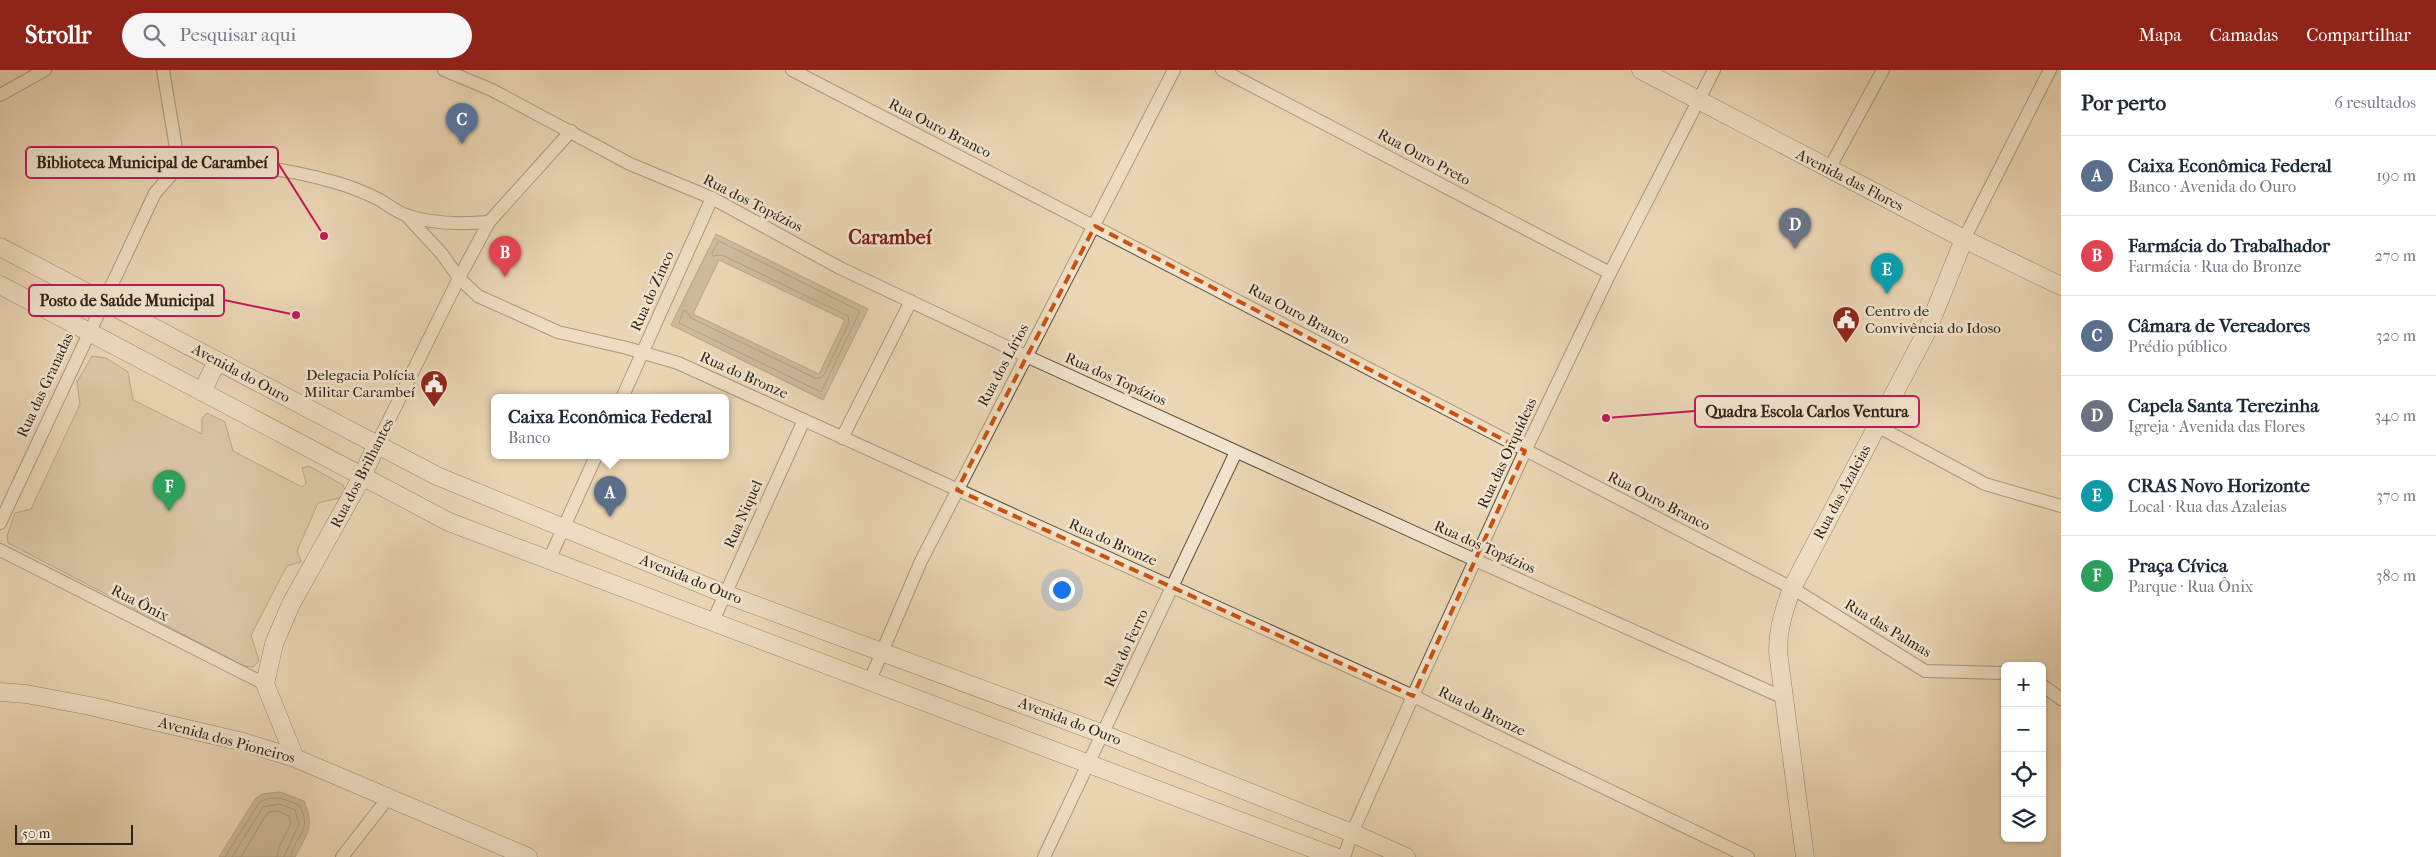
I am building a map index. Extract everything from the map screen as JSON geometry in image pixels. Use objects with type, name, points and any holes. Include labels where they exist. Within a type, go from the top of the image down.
[{"type":"street","points":[[0,95],[45,70]]},
{"type":"street","points":[[163,70],[179,166],[204,164],[234,165],[293,173],[334,182],[378,199],[406,215],[452,223],[489,222]]},
{"type":"street","name":"Rua dos Topázios","points":[[444,70],[492,90],[630,164],[712,198],[840,268],[1026,356],[1474,560],[1784,698]]},
{"type":"street","name":"Rua Ouro Branco","points":[[792,70],[1792,588]]},
{"type":"street","name":"Rua dos Lírios","points":[[870,680],[921,561],[1174,70]]},
{"type":"street","name":"Rua Ouro Preto","points":[[1222,70],[1610,273]]},
{"type":"street","name":"Avenida das Flores","points":[[1641,70],[1964,239],[2061,286]]},
{"type":"street","name":"Rua das Orquídeas","points":[[1344,857],[1352,833],[1474,560],[1610,273],[1714,70]]},
{"type":"street","points":[[1829,168],[1882,70]]},
{"type":"street","name":"Rua das Azaleias","points":[[1805,857],[1784,698],[1778,632],[1792,588],[1927,331],[1964,239],[2050,70]]},
{"type":"street","name":"Rua dos Brilhantes","points":[[265,684],[274,644],[291,604],[362,477],[459,278],[489,222],[571,131]]},
{"type":"street","name":"Rua das Granadas","points":[[0,523],[88,331],[155,193],[179,166]]},
{"type":"street","name":"Rua do Zinco","points":[[624,394],[712,198]]},
{"type":"street","name":"Rua do Bronze","points":[[406,215],[442,254],[459,278],[478,296],[558,332],[643,352],[678,363],[1414,696],[1748,857]]},
{"type":"street","name":"Avenida do Ouro","points":[[0,247],[437,476],[725,594],[1103,734],[1352,833],[1406,857]]},
{"type":"street","name":"Avenida do Ouro","points":[[0,285],[449,522],[1335,857]]},
{"type":"street","points":[[842,438],[911,301]]},
{"type":"street","points":[[202,392],[217,361]]},
{"type":"street","name":"Rua Niquel","points":[[713,621],[804,420]]},
{"type":"street","points":[[1878,426],[1985,484],[2061,506]]},
{"type":"street","name":"Rua do Ferro","points":[[1044,857],[1236,452]]},
{"type":"street","points":[[549,560],[595,459]]},
{"type":"street","name":"Rua Ônix","points":[[0,550],[265,684]]},
{"type":"street","name":"Rua das Palmas","points":[[1792,588],[1925,671],[2001,673]]},
{"type":"street","points":[[265,684],[295,758]]},
{"type":"street","points":[[2046,688],[2061,699]]},
{"type":"street","name":"Avenida dos Pioneiros","points":[[0,692],[26,694],[90,706],[243,742],[295,758],[528,857]]},
{"type":"street","points":[[342,857],[388,798]]},
{"type":"highlighted area","points":[[1095,226],[1525,451],[1413,696],[957,490]]},
{"type":"shaded area","points":[[92,356],[106,358],[128,372],[133,400],[202,434],[202,418],[207,413],[225,422],[233,451],[302,487],[306,483],[302,468],[309,466],[343,485],[347,496],[318,503],[297,551],[301,562],[287,566],[251,635],[259,661],[253,667],[244,666],[8,543],[7,536],[15,513],[31,509],[80,404],[77,382]]},
{"type":"water","points":[[716,234],[868,309],[823,400],[671,325]],"holes":[[[719,260],[845,320],[819,374],[693,314]]]},
{"type":"water","points":[[280,792],[304,801],[309,817],[308,830],[295,857],[219,857],[255,799],[262,794]]},
{"type":"place","name":"Câmara de Vereadores","points":[[462,144]]},
{"type":"place","name":"Biblioteca Municipal de Carambeí","points":[[324,236]]},
{"type":"place","name":"Capela Santa Terezinha","points":[[1795,249]]},
{"type":"place","name":"Farmácia do Trabalhador","points":[[505,277]]},
{"type":"place","name":"CRAS Novo Horizonte","points":[[1887,294]]},
{"type":"place","name":"Posto de Saúde Municipal","points":[[296,315]]},
{"type":"place","name":"Centro de Convivência do Idoso","points":[[1846,344]]},
{"type":"place","name":"Delegacia Polícia Militar Carambeí","points":[[434,408]]},
{"type":"place","name":"Quadra Escola Carlos Ventura","points":[[1606,418]]},
{"type":"place","name":"Praça Cívica","points":[[169,511]]},
{"type":"place","name":"Caixa Econômica Federal","points":[[610,517]]},
{"type":"district","name":"Carambeí","points":[[890,237]]}]
